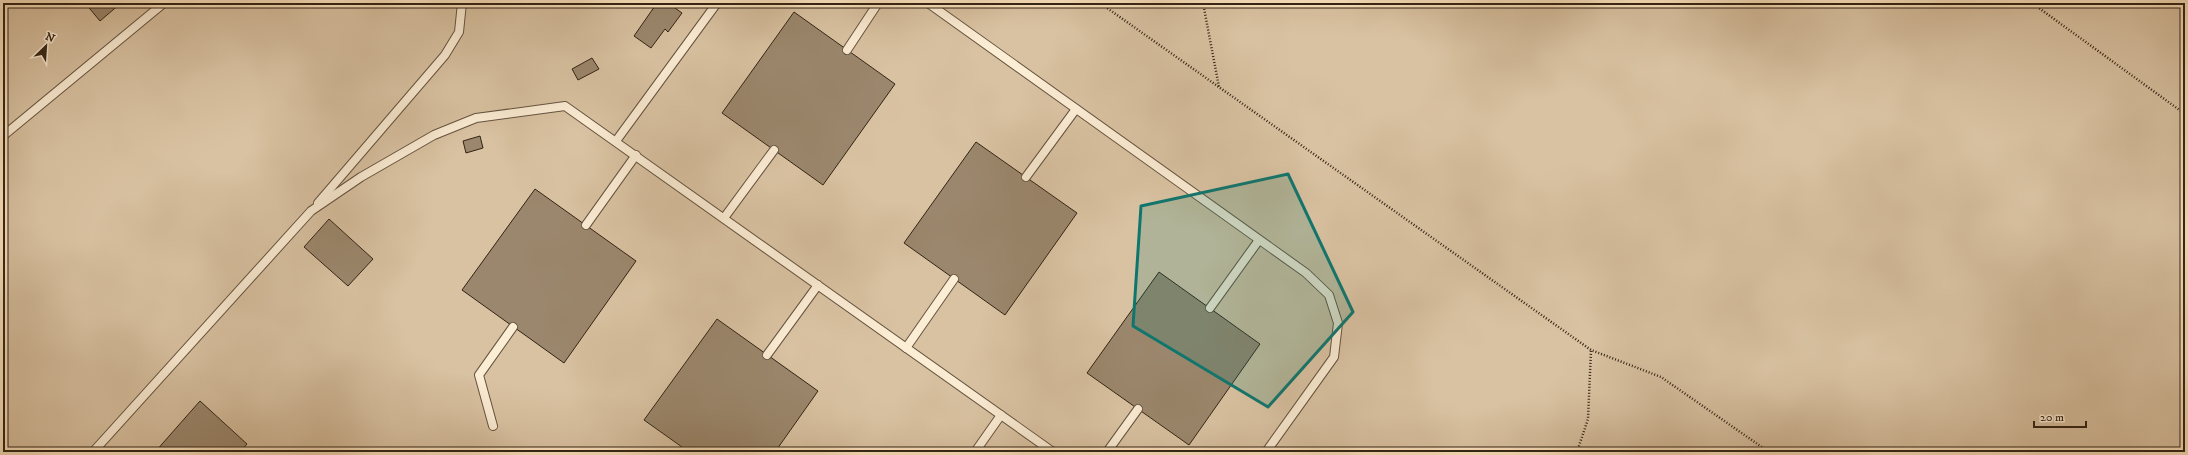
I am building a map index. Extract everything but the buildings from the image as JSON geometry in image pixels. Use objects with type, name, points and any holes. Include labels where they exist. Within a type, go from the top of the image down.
[{"type":"lane","points":[[3,136],[164,3]]},
{"type":"lane","points":[[93,452],[311,211],[445,55],[458,32],[462,3]]},
{"type":"lane","points":[[616,141],[718,3]]},
{"type":"lane","points":[[847,50],[878,3]]},
{"type":"lane","points":[[928,3],[1306,273],[1329,295],[1338,323],[1334,357],[1266,452]]},
{"type":"lane","points":[[311,211],[361,177],[434,135],[476,118],[565,106],[1053,452]]},
{"type":"lane","points":[[1026,177],[1076,109]]},
{"type":"lane","points":[[724,218],[774,150]]},
{"type":"lane","points":[[586,225],[636,155]]},
{"type":"lane","points":[[1210,308],[1259,240]]},
{"type":"lane","points":[[906,348],[954,279]]},
{"type":"lane","points":[[767,355],[818,285]]},
{"type":"lane","points":[[493,426],[479,375],[513,326]]},
{"type":"lane","points":[[1107,452],[1138,409]]},
{"type":"lane","points":[[975,452],[1001,415]]},
{"type":"path","points":[[1100,3],[1590,350],[1661,376],[1769,452]]},
{"type":"path","points":[[1203,3],[1220,87]]},
{"type":"path","points":[[2032,3],[2185,114]]},
{"type":"path","points":[[1577,452],[1588,418],[1590,350]]},
{"type":"highlighted area","points":[[1288,174],[1353,312],[1268,407],[1133,326],[1141,206]]},
{"type":"shaded area","points":[[3,3],[2185,3],[2185,452],[3,452]]}]
